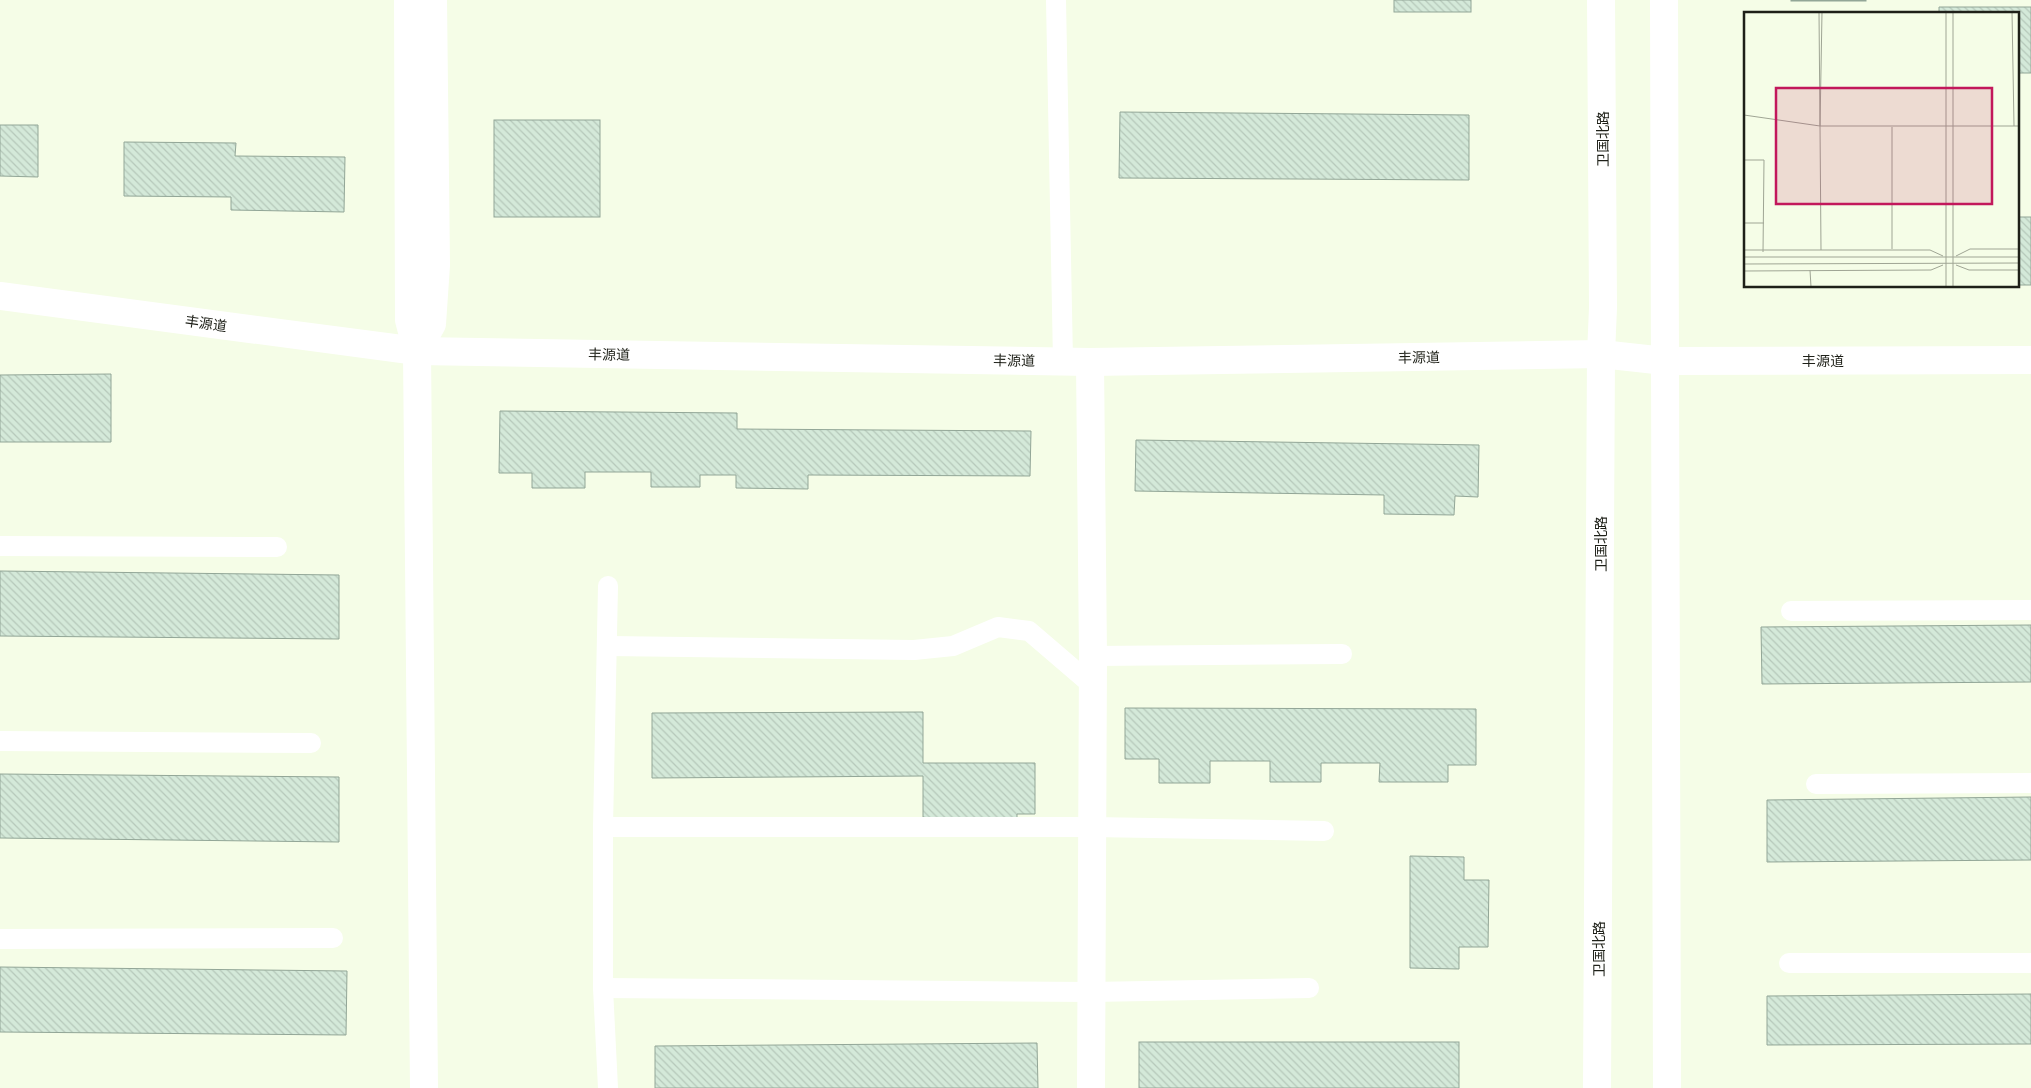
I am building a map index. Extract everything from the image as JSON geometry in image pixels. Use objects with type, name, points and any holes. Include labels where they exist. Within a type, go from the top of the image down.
[{"type":"street","points":[[408,0],[408,320],[417,351],[424,1088]]},
{"type":"street","points":[[417,351],[432,324],[436,265],[433,0]]},
{"type":"street","name":"卫国北路","points":[[1597,1088],[1602,308],[1601,0]]},
{"type":"street","points":[[1664,0],[1667,1088]]},
{"type":"street","name":"丰源道","points":[[0,296],[417,351],[1090,362],[1601,354],[1665,360],[2031,360]]},
{"type":"street","points":[[1090,362],[1092,656],[1091,1088]]},
{"type":"lane","points":[[1056,0],[1063,361]]},
{"type":"lane","points":[[0,546],[277,547]]},
{"type":"lane","points":[[608,586],[603,827],[603,988],[608,1088]]},
{"type":"lane","points":[[1791,611],[2031,610]]},
{"type":"lane","points":[[608,646],[914,650],[953,646],[998,628],[1029,632],[1092,685]]},
{"type":"lane","points":[[1092,656],[1342,654]]},
{"type":"lane","points":[[0,741],[311,743]]},
{"type":"lane","points":[[1816,784],[2031,783]]},
{"type":"lane","points":[[603,827],[1092,827],[1324,831]]},
{"type":"lane","points":[[0,939],[333,938]]},
{"type":"lane","points":[[1789,963],[2031,963]]},
{"type":"lane","points":[[603,988],[1091,992],[1309,988]]},
{"type":"building","points":[[1394,0],[1471,0],[1471,12],[1394,12]]},
{"type":"building","points":[[1866,0],[1866,1],[1791,1]]},
{"type":"building","points":[[1939,7],[2031,7],[2031,73],[2018,73],[2018,12],[1939,12]]},
{"type":"building","points":[[1120,112],[1469,115],[1469,180],[1119,178]]},
{"type":"building","points":[[494,120],[600,120],[600,217],[494,217]]},
{"type":"building","points":[[0,125],[38,125],[38,177],[0,176]]},
{"type":"building","points":[[124,142],[236,143],[235,156],[345,157],[344,212],[231,210],[231,197],[124,196]]},
{"type":"building","points":[[2018,217],[2031,217],[2031,285],[2018,285]]},
{"type":"building","points":[[111,374],[111,442],[0,442],[0,375]]},
{"type":"building","points":[[500,411],[737,413],[737,429],[1031,431],[1030,476],[808,475],[808,489],[736,488],[736,475],[700,475],[700,487],[651,487],[651,472],[585,472],[585,488],[532,488],[532,473],[499,473]]},
{"type":"building","points":[[1136,440],[1479,445],[1478,497],[1455,496],[1454,515],[1384,514],[1384,495],[1135,491]]},
{"type":"building","points":[[0,571],[339,575],[339,639],[0,636]]},
{"type":"building","points":[[2031,625],[2031,682],[1762,684],[1761,627]]},
{"type":"building","points":[[1125,708],[1476,709],[1476,765],[1448,765],[1448,782],[1379,782],[1380,763],[1321,763],[1321,782],[1270,782],[1270,761],[1210,761],[1210,783],[1159,783],[1159,759],[1125,759]]},
{"type":"building","points":[[923,712],[923,763],[1035,763],[1035,814],[1017,814],[1017,833],[923,817],[923,776],[652,778],[652,713]]},
{"type":"building","points":[[0,774],[339,777],[339,842],[0,838]]},
{"type":"building","points":[[2031,797],[2031,860],[1767,862],[1767,800]]},
{"type":"building","points":[[1410,856],[1464,857],[1464,880],[1489,880],[1488,947],[1459,947],[1459,969],[1410,968]]},
{"type":"building","points":[[0,967],[347,971],[346,1035],[0,1032]]},
{"type":"building","points":[[2031,994],[2031,1044],[1767,1045],[1767,996]]},
{"type":"building","points":[[1139,1042],[1459,1042],[1459,1088],[1139,1088]]},
{"type":"building","points":[[1037,1043],[1038,1088],[655,1088],[655,1046]]}]
